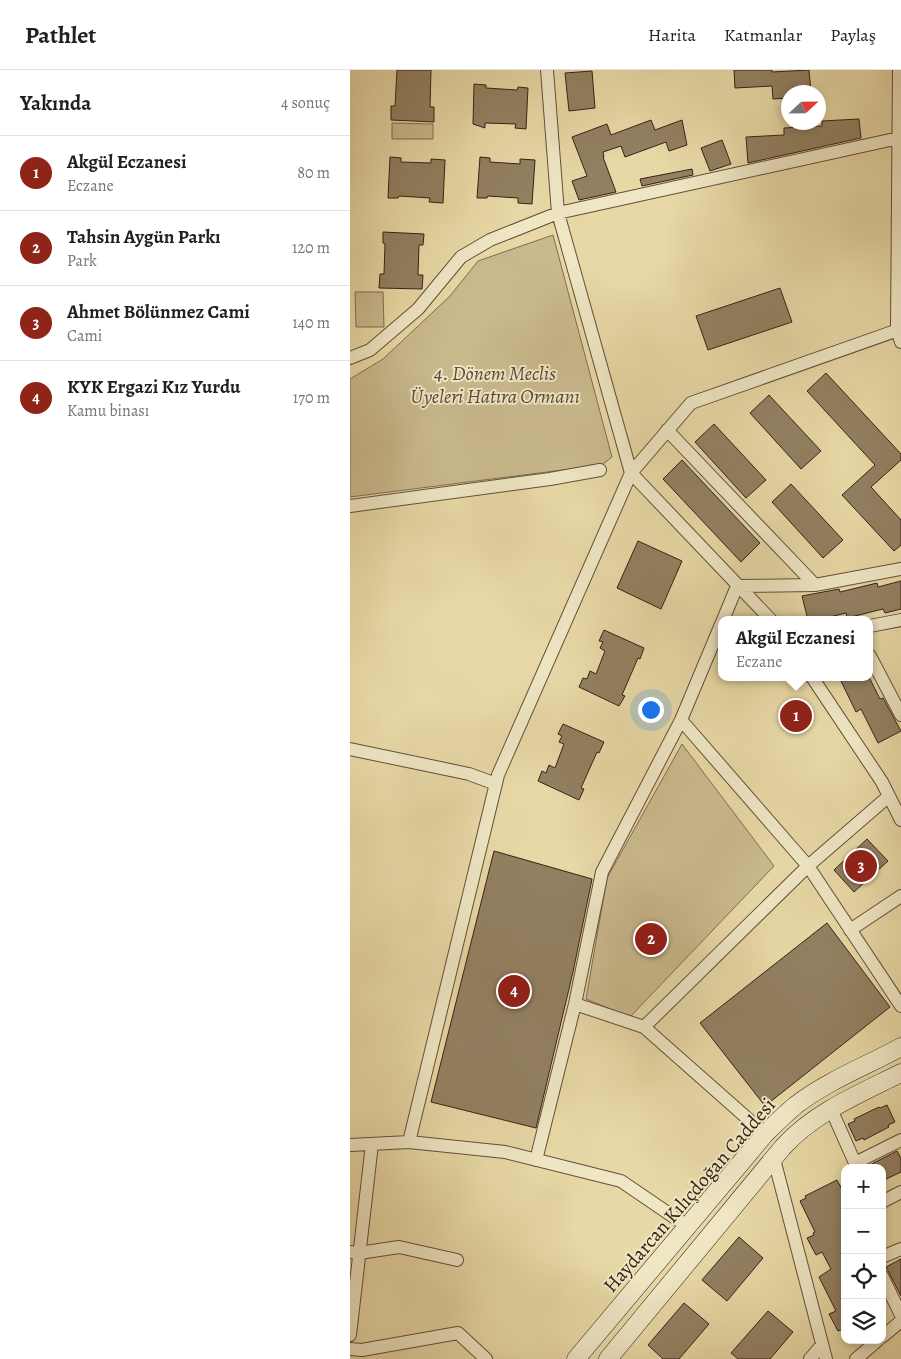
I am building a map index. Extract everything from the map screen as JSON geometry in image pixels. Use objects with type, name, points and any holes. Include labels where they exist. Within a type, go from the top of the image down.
[{"type":"main road","name":"Haydarcan Kılıçdoğan Caddesi","points":[[576,1359],[765,1134],[796,1105],[816,1092],[901,1048]]},
{"type":"main road","name":"Haydarcan Kılıçdoğan Caddesi","points":[[608,1359],[801,1129],[831,1109],[901,1073]]},
{"type":"street","points":[[547,70],[558,213],[631,473],[737,586],[768,616]]},
{"type":"street","points":[[409,1142],[498,775],[631,473],[691,403],[900,333],[899,70]]},
{"type":"street","points":[[350,358],[370,350],[418,309],[461,257],[490,240],[558,213],[899,138]]},
{"type":"street","points":[[667,430],[816,585]]},
{"type":"street","points":[[350,506],[550,479],[600,470]]},
{"type":"street","points":[[737,586],[816,585],[901,569]]},
{"type":"street","points":[[725,616],[737,586]]},
{"type":"street","points":[[873,625],[901,620]]},
{"type":"street","points":[[536,1160],[575,1004],[602,872],[681,720],[718,633]]},
{"type":"street","points":[[873,662],[901,715]]},
{"type":"street","points":[[815,681],[882,782],[901,820]]},
{"type":"street","points":[[681,720],[808,866],[901,1006]]},
{"type":"street","points":[[350,749],[469,774],[496,784]]},
{"type":"street","points":[[644,1027],[808,866],[889,796]]},
{"type":"street","points":[[850,930],[901,896]]},
{"type":"street","points":[[575,1004],[644,1027],[765,1134]]},
{"type":"street","points":[[831,1109],[855,1164]]},
{"type":"street","points":[[859,1164],[901,1140]]},
{"type":"street","points":[[350,1145],[409,1142],[505,1152],[621,1181],[687,1226]]},
{"type":"street","points":[[350,1335],[355,1253],[372,1144]]},
{"type":"street","points":[[774,1159],[826,1359]]},
{"type":"street","points":[[886,1200],[901,1192]]},
{"type":"street","points":[[355,1253],[399,1247],[457,1260]]},
{"type":"street","points":[[886,1255],[901,1249]]},
{"type":"street","points":[[886,1284],[901,1315]]},
{"type":"street","points":[[886,1334],[901,1321]]},
{"type":"street","points":[[350,1349],[362,1350],[458,1334],[486,1359]]},
{"type":"street","points":[[856,1359],[873,1344]]},
{"type":"street","points":[[810,1359],[822,1345]]},
{"type":"green space","points":[[392,123],[433,124],[433,139],[392,139]]},
{"type":"green space","name":"4. Dönem Meclis Üyeleri Hatıra Ormanı","points":[[553,235],[612,457],[602,465],[350,497],[350,379],[383,359],[450,296],[478,261]]},
{"type":"green space","points":[[355,292],[383,292],[384,327],[356,327]]},
{"type":"green space","points":[[682,744],[774,866],[630,1017],[586,999],[607,878]]},
{"type":"building","points":[[397,70],[431,70],[430,107],[434,107],[434,122],[391,120],[391,106],[395,106]]},
{"type":"building","points":[[734,70],[772,70],[772,72],[809,70],[810,85],[781,85],[781,98],[773,99],[772,86],[735,88]]},
{"type":"building","points":[[592,71],[595,108],[569,111],[565,73]]},
{"type":"building","points":[[474,84],[486,85],[486,88],[517,90],[518,87],[528,88],[526,129],[515,128],[516,124],[485,123],[485,128],[473,124]]},
{"type":"building","points":[[859,119],[861,138],[748,163],[746,137],[784,135],[784,130],[826,130],[826,121]]},
{"type":"building","points":[[651,120],[655,130],[682,120],[687,145],[669,151],[666,142],[625,157],[621,146],[603,152],[603,157],[616,192],[579,200],[572,181],[587,176],[572,137],[607,124],[611,135]]},
{"type":"building","points":[[722,140],[731,164],[710,171],[701,148]]},
{"type":"building","points":[[390,157],[401,158],[401,162],[431,163],[431,159],[445,160],[443,203],[429,202],[430,198],[399,196],[398,198],[388,198]]},
{"type":"building","points":[[480,157],[490,158],[490,162],[520,164],[520,159],[535,160],[532,204],[518,203],[518,198],[488,196],[487,198],[477,198]]},
{"type":"building","points":[[692,169],[693,175],[642,186],[640,179]]},
{"type":"building","points":[[383,232],[424,234],[423,245],[419,245],[418,275],[423,275],[422,289],[379,288],[380,274],[384,274],[385,244],[383,243]]},
{"type":"building","points":[[780,288],[792,322],[708,350],[696,316]]},
{"type":"building","points":[[826,373],[901,454],[901,460],[871,487],[901,520],[901,545],[894,551],[842,495],[875,465],[807,391]]},
{"type":"building","points":[[769,395],[821,451],[801,469],[750,413]]},
{"type":"building","points":[[714,424],[766,480],[746,498],[695,442]]},
{"type":"building","points":[[682,460],[760,543],[741,562],[663,479]]},
{"type":"building","points":[[791,484],[843,540],[823,558],[772,502]]},
{"type":"building","points":[[638,541],[682,561],[661,609],[617,588]]},
{"type":"building","points":[[901,581],[901,609],[885,613],[883,609],[855,616],[847,616],[846,613],[834,616],[807,616],[802,596],[839,589],[840,592],[877,583],[878,587]]},
{"type":"building","points":[[604,630],[644,648],[622,695],[625,696],[619,706],[579,687],[583,678],[587,679],[590,671],[596,674],[605,651],[600,648],[603,642],[599,641]]},
{"type":"building","points":[[841,681],[871,681],[880,699],[883,698],[901,731],[878,743],[861,709],[856,712]]},
{"type":"building","points":[[563,724],[604,742],[599,753],[597,752],[581,788],[584,789],[579,800],[538,781],[542,771],[546,773],[549,765],[555,768],[564,744],[559,742],[562,736],[558,734]]},
{"type":"building","points":[[867,839],[888,861],[854,892],[834,870]]},
{"type":"building","points":[[494,851],[592,879],[573,972],[536,1128],[431,1102]]},
{"type":"building","points":[[827,923],[890,1007],[765,1106],[700,1023]]},
{"type":"building","points":[[887,1105],[895,1122],[864,1140],[863,1138],[856,1141],[848,1124],[855,1121],[854,1119]]},
{"type":"building","points":[[897,1151],[901,1158],[901,1172],[886,1179],[886,1164],[872,1164]]},
{"type":"building","points":[[837,1180],[841,1188],[841,1330],[838,1331],[829,1314],[836,1311],[819,1277],[831,1269],[822,1252],[816,1255],[807,1238],[814,1235],[813,1233],[815,1232],[800,1201],[806,1198],[805,1196]]},
{"type":"building","points":[[739,1237],[763,1258],[727,1301],[702,1280]]},
{"type":"building","points":[[901,1259],[901,1296],[886,1267]]},
{"type":"building","points":[[684,1303],[709,1324],[679,1359],[663,1359],[648,1345]]},
{"type":"building","points":[[768,1311],[793,1332],[770,1359],[738,1359],[731,1353]]},
{"type":"place","name":"Akgül Eczanesi","points":[[796,716]]},
{"type":"place","name":"Ahmet Bölünmez Cami","points":[[861,866]]},
{"type":"place","name":"Tahsin Aygün Parkı","points":[[651,939]]},
{"type":"place","name":"KYK Ergazi Kız Yurdu","points":[[514,991]]}]
